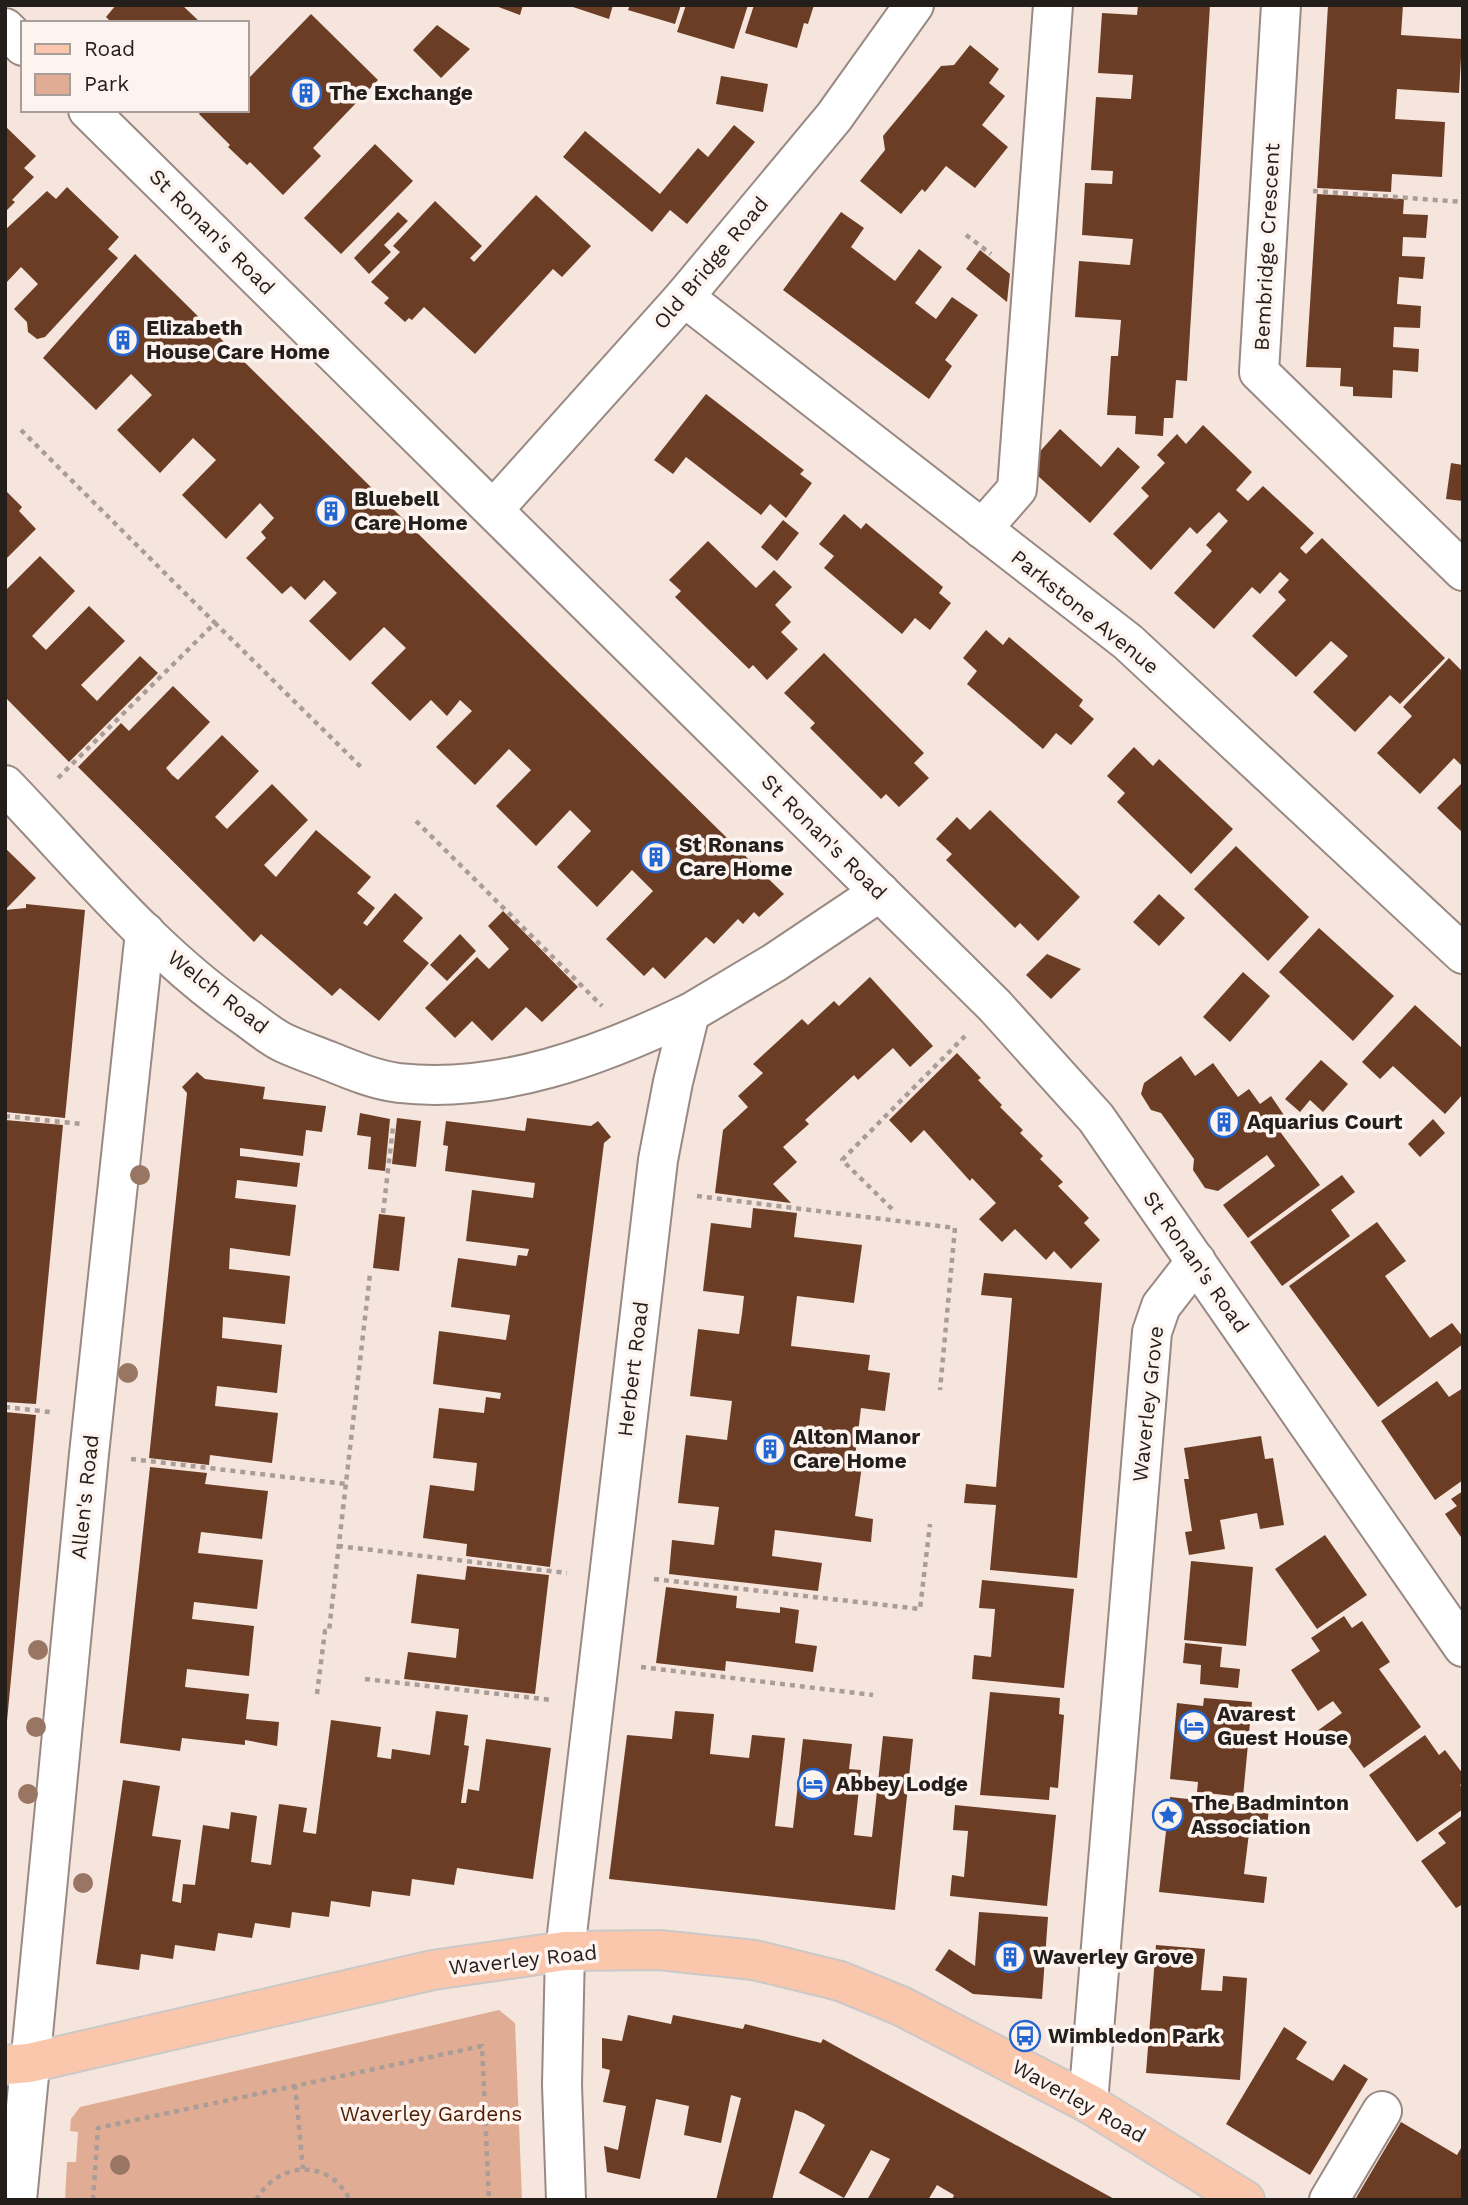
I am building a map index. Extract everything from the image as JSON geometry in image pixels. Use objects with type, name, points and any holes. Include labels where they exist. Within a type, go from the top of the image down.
[{"type":"main road","name":"Waverley Road","points":[[17,2064],[433,1970],[565,1951],[659,1950],[754,1960],[840,1980],[901,2006],[1088,2103],[1245,2200]]},
{"type":"street","name":"Old Bridge Road","points":[[494,509],[684,297],[834,117],[914,5]]},
{"type":"street","points":[[982,529],[1017,489],[1053,5]]},
{"type":"street","name":"Bembridge Crescent","points":[[1281,5],[1259,372],[1463,571]]},
{"type":"street","points":[[5,29],[21,44]]},
{"type":"street","name":"St Ronan's Road","points":[[90,112],[995,1006],[1096,1118],[1463,1647]]},
{"type":"street","name":"Parkstone Avenue","points":[[684,297],[1128,642],[1463,954]]},
{"type":"street","name":"Welch Road","points":[[17,796],[145,933],[216,996],[282,1042],[358,1073],[398,1083],[448,1085],[508,1077],[573,1062],[635,1039],[690,1013]]},
{"type":"street","points":[[690,1013],[774,963],[880,892]]},
{"type":"street","name":"Allen's Road","points":[[17,2200],[17,2064],[89,1454],[145,933]]},
{"type":"street","name":"Herbert Road","points":[[566,2200],[562,2085],[565,1951],[597,1662],[655,1191],[673,1082],[690,1013]]},
{"type":"street","name":"Waverley Grove","points":[[1088,2103],[1152,1332],[1161,1306],[1196,1261]]},
{"type":"street","points":[[1329,2200],[1382,2111]]},
{"type":"path","points":[[1270,188],[1463,201]]},
{"type":"path","points":[[21,430],[364,770]]},
{"type":"path","points":[[17,796],[215,623]]},
{"type":"path","points":[[416,821],[635,1039]]},
{"type":"path","points":[[892,1209],[842,1160],[995,1006]]},
{"type":"path","points":[[383,1213],[398,1083]]},
{"type":"path","points":[[5,1116],[124,1128]]},
{"type":"path","points":[[655,1191],[954,1228],[940,1391]]},
{"type":"path","points":[[317,1694],[325,1631],[329,1631],[370,1274]]},
{"type":"path","points":[[89,1454],[346,1484]]},
{"type":"path","points":[[338,1546],[920,1609],[930,1524]]},
{"type":"path","points":[[597,1662],[873,1695]]},
{"type":"path","points":[[365,1679],[593,1705]]},
{"type":"path","points":[[93,2200],[98,2128],[482,2046],[489,2200]]},
{"type":"path","points":[[295,2085],[303,2169]]},
{"type":"path","points":[[256,2200],[266,2184],[280,2175],[303,2169],[329,2176],[346,2192],[350,2200]]},
{"type":"green space","name":"Waverley Gardens","points":[[499,2010],[515,2023],[522,2200],[65,2200],[67,2162],[76,2162],[78,2132],[70,2131],[71,2119],[80,2107]]},
{"type":"building","points":[[116,5],[182,5],[199,21],[110,21],[106,17]]},
{"type":"building","points":[[493,5],[523,5],[520,15]]},
{"type":"building","points":[[567,5],[613,5],[609,19]]},
{"type":"building","points":[[630,5],[681,5],[675,24],[628,10]]},
{"type":"building","points":[[686,5],[748,5],[734,49],[677,32]]},
{"type":"building","points":[[754,5],[814,5],[808,24],[804,23],[797,48],[745,33]]},
{"type":"building","points":[[1138,5],[1210,5],[1187,381],[1176,380],[1173,418],[1164,418],[1163,436],[1135,434],[1136,416],[1107,415],[1111,356],[1118,356],[1121,320],[1075,317],[1079,261],[1130,265],[1133,239],[1082,235],[1085,183],[1112,184],[1113,171],[1091,170],[1096,97],[1131,99],[1133,75],[1098,73],[1102,13],[1137,15]]},
{"type":"building","points":[[1328,5],[1403,5],[1401,35],[1462,39],[1459,93],[1397,89],[1395,119],[1445,122],[1442,177],[1392,174],[1391,192],[1317,188]]},
{"type":"building","name":"The Exchange","points":[[311,14],[378,80],[313,148],[321,156],[283,195],[250,162],[247,165],[228,147],[230,145],[199,114],[248,112],[248,79]]},
{"type":"building","points":[[437,25],[470,49],[441,78],[413,50]]},
{"type":"building","points":[[970,45],[999,69],[989,83],[1005,96],[982,125],[1008,147],[975,188],[946,166],[925,192],[922,189],[901,214],[860,181],[885,150],[883,136],[941,66],[954,65]]},
{"type":"building","points":[[721,76],[768,84],[763,112],[716,104]]},
{"type":"building","points":[[734,125],[755,142],[687,224],[670,210],[652,232],[563,157],[585,131],[660,194],[698,148],[708,157]]},
{"type":"building","points":[[5,126],[36,156],[24,168],[34,177],[12,200],[15,202],[5,212]]},
{"type":"building","points":[[375,144],[413,181],[341,254],[304,218]]},
{"type":"building","points":[[67,187],[119,237],[108,249],[118,258],[45,337],[37,339],[28,332],[27,322],[14,309],[38,284],[21,267],[5,284],[5,230],[47,191],[56,199]]},
{"type":"building","points":[[1317,194],[1404,199],[1403,214],[1428,215],[1426,238],[1403,237],[1402,256],[1425,257],[1423,279],[1399,277],[1397,304],[1421,306],[1420,328],[1394,327],[1393,347],[1419,349],[1418,372],[1393,370],[1392,398],[1353,396],[1353,387],[1340,386],[1341,368],[1306,367]]},
{"type":"building","points":[[536,195],[591,246],[562,277],[553,269],[475,354],[424,307],[412,320],[409,318],[405,322],[384,303],[389,298],[371,282],[400,252],[393,246],[435,201],[482,246],[470,258],[474,262]]},
{"type":"building","points":[[398,212],[408,221],[384,245],[391,252],[369,274],[354,258]]},
{"type":"building","points":[[841,212],[864,228],[851,247],[895,281],[919,249],[942,267],[915,303],[936,319],[952,297],[978,315],[945,360],[952,366],[929,399],[783,290]]},
{"type":"building","points":[[980,250],[1010,274],[1007,302],[966,269]]},
{"type":"building","points":[[135,254],[784,894],[759,917],[754,912],[743,924],[738,919],[714,944],[706,937],[665,979],[653,967],[644,976],[606,939],[653,891],[632,870],[597,907],[557,867],[591,831],[570,810],[536,846],[496,806],[531,770],[509,749],[475,785],[436,747],[472,711],[460,700],[447,716],[431,700],[410,721],[371,683],[406,648],[384,627],[350,661],[309,621],[337,593],[324,580],[305,600],[291,586],[282,594],[246,558],[266,538],[261,532],[274,518],[260,503],[226,539],[182,495],[216,460],[193,438],[160,473],[117,430],[152,395],[131,374],[96,410],[43,358]]},
{"type":"building","points":[[706,394],[804,470],[800,474],[812,483],[786,518],[770,504],[761,515],[686,457],[673,474],[654,460]]},
{"type":"building","points":[[1203,425],[1252,472],[1236,490],[1248,501],[1263,486],[1314,533],[1300,548],[1306,554],[1322,538],[1445,658],[1400,704],[1390,695],[1355,732],[1313,692],[1348,656],[1331,641],[1296,677],[1252,636],[1286,600],[1278,592],[1289,580],[1280,572],[1260,594],[1252,587],[1214,629],[1174,593],[1212,551],[1206,545],[1228,521],[1219,512],[1197,534],[1190,527],[1151,570],[1113,534],[1149,496],[1141,488],[1165,463],[1157,455],[1177,434],[1186,444]]},
{"type":"building","points":[[1060,429],[1101,467],[1118,447],[1140,467],[1090,523],[1027,466]]},
{"type":"building","points":[[1451,463],[1463,465],[1463,501],[1446,499]]},
{"type":"building","points":[[5,490],[22,507],[19,511],[36,529],[5,560]]},
{"type":"building","points":[[844,514],[861,529],[866,523],[943,587],[939,593],[951,603],[930,630],[915,618],[902,634],[824,568],[834,556],[819,544]]},
{"type":"building","points":[[783,520],[799,533],[777,561],[761,547]]},
{"type":"building","points":[[708,541],[756,588],[774,570],[792,587],[775,605],[791,622],[781,632],[798,649],[767,680],[753,665],[749,669],[675,597],[681,591],[669,580]]},
{"type":"building","points":[[40,556],[75,591],[32,636],[46,650],[89,606],[125,641],[81,685],[97,701],[140,656],[158,673],[69,762],[5,697],[5,591]]},
{"type":"building","points":[[986,630],[1003,645],[1009,637],[1083,700],[1079,706],[1094,719],[1071,745],[1056,733],[1043,749],[967,684],[977,671],[963,658]]},
{"type":"building","points":[[824,653],[924,753],[914,763],[929,778],[899,807],[886,794],[881,799],[810,728],[815,723],[784,693]]},
{"type":"building","points":[[1449,658],[1463,672],[1463,767],[1454,758],[1420,794],[1377,753],[1412,716],[1403,707]]},
{"type":"building","points":[[173,686],[210,722],[166,768],[172,775],[178,780],[222,735],[259,771],[215,817],[227,829],[272,784],[308,820],[264,865],[276,877],[316,830],[371,877],[357,893],[375,908],[363,923],[367,926],[395,893],[423,918],[403,941],[429,963],[379,1021],[340,988],[332,996],[261,934],[254,942],[78,767],[121,723],[129,731]]},
{"type":"building","points":[[1134,747],[1153,766],[1159,759],[1233,829],[1191,874],[1117,802],[1125,793],[1107,776]]},
{"type":"building","points":[[1463,782],[1463,833],[1437,808]]},
{"type":"building","points":[[990,810],[1080,897],[1038,941],[1020,923],[1015,928],[946,860],[952,854],[936,839],[957,817],[970,830]]},
{"type":"building","points":[[1236,846],[1309,917],[1268,961],[1194,889]]},
{"type":"building","points":[[5,848],[36,878],[5,910]]},
{"type":"building","points":[[1159,894],[1185,918],[1159,946],[1133,922]]},
{"type":"building","points":[[26,904],[85,910],[65,1118],[5,1112],[5,910],[26,908]]},
{"type":"building","points":[[503,911],[578,987],[542,1022],[526,1007],[492,1041],[472,1021],[455,1038],[425,1008],[477,957],[489,969],[509,949],[488,926]]},
{"type":"building","points":[[1319,928],[1394,996],[1353,1041],[1279,972]]},
{"type":"building","points":[[460,934],[476,951],[447,981],[430,965]]},
{"type":"building","points":[[1047,954],[1081,969],[1051,999],[1026,975]]},
{"type":"building","points":[[1243,972],[1270,996],[1230,1042],[1203,1017]]},
{"type":"building","points":[[870,977],[933,1046],[910,1067],[893,1048],[858,1080],[854,1075],[805,1120],[809,1124],[783,1147],[797,1162],[773,1184],[791,1203],[715,1193],[723,1130],[748,1107],[738,1096],[763,1073],[753,1064],[802,1019],[808,1025],[834,1001],[839,1006]]},
{"type":"building","points":[[1415,1005],[1463,1049],[1463,1094],[1445,1114],[1393,1066],[1380,1079],[1362,1062]]},
{"type":"building","points":[[957,1053],[981,1078],[978,1080],[1002,1105],[1000,1107],[1023,1130],[1020,1133],[1043,1156],[1040,1159],[1063,1182],[1058,1186],[1089,1218],[1084,1223],[1100,1240],[1071,1269],[1054,1251],[1046,1260],[1015,1229],[1002,1242],[979,1219],[996,1203],[972,1178],[970,1181],[924,1130],[911,1143],[889,1120]]},
{"type":"building","name":"Aquarius Court","points":[[1181,1056],[1195,1076],[1213,1063],[1238,1097],[1249,1089],[1260,1104],[1271,1096],[1286,1118],[1275,1125],[1320,1185],[1248,1238],[1223,1205],[1275,1166],[1267,1155],[1218,1191],[1205,1188],[1193,1170],[1194,1159],[1161,1113],[1151,1110],[1141,1094],[1144,1083]]},
{"type":"building","points":[[1321,1060],[1348,1084],[1323,1112],[1310,1100],[1300,1112],[1285,1099]]},
{"type":"building","points":[[197,1072],[205,1079],[265,1087],[263,1099],[326,1106],[322,1132],[306,1130],[303,1156],[240,1148],[240,1156],[300,1163],[297,1187],[237,1180],[235,1198],[296,1205],[290,1256],[230,1248],[229,1269],[290,1276],[285,1324],[223,1317],[222,1338],[282,1345],[277,1393],[217,1386],[215,1406],[278,1413],[272,1463],[210,1455],[209,1465],[149,1458],[187,1093],[182,1087]]},
{"type":"building","points":[[360,1113],[390,1119],[385,1171],[368,1169],[371,1137],[357,1135]]},
{"type":"building","points":[[397,1118],[421,1121],[416,1167],[392,1164]]},
{"type":"building","points":[[527,1118],[591,1126],[598,1121],[611,1137],[604,1143],[550,1567],[466,1556],[467,1544],[423,1538],[430,1485],[474,1491],[477,1463],[433,1458],[439,1408],[484,1413],[486,1397],[500,1399],[501,1393],[433,1384],[439,1331],[506,1340],[510,1315],[451,1307],[458,1258],[516,1266],[518,1255],[527,1256],[529,1249],[466,1241],[472,1190],[533,1198],[535,1183],[445,1171],[448,1146],[443,1145],[446,1121],[525,1131]]},
{"type":"building","points":[[1433,1119],[1445,1133],[1420,1157],[1408,1144]]},
{"type":"building","points":[[5,1120],[63,1125],[36,1404],[5,1402]]},
{"type":"building","points":[[1342,1175],[1355,1192],[1331,1210],[1350,1236],[1282,1286],[1250,1242]]},
{"type":"building","points":[[753,1208],[797,1213],[794,1237],[862,1245],[854,1303],[797,1296],[791,1346],[870,1355],[868,1370],[890,1373],[885,1411],[861,1408],[855,1457],[863,1458],[855,1516],[873,1519],[871,1542],[775,1530],[772,1556],[822,1563],[818,1591],[669,1574],[672,1540],[714,1545],[719,1507],[678,1503],[686,1435],[727,1440],[732,1401],[690,1396],[698,1329],[739,1334],[742,1314],[744,1296],[703,1291],[711,1223],[751,1228]]},
{"type":"building","points":[[379,1214],[405,1217],[399,1271],[373,1268]]},
{"type":"building","points":[[1377,1222],[1406,1261],[1385,1276],[1430,1338],[1452,1323],[1463,1337],[1463,1344],[1378,1407],[1289,1286]]},
{"type":"building","points":[[984,1273],[1102,1283],[1077,1578],[990,1570],[996,1505],[964,1503],[966,1484],[996,1487],[1012,1298],[981,1295]]},
{"type":"building","points":[[1437,1381],[1449,1397],[1463,1388],[1463,1480],[1435,1500],[1381,1421]]},
{"type":"building","points":[[5,1412],[36,1415],[7,1721],[5,1721]]},
{"type":"building","points":[[1261,1436],[1265,1459],[1273,1458],[1284,1525],[1260,1529],[1257,1513],[1220,1520],[1225,1549],[1189,1555],[1185,1532],[1192,1531],[1184,1479],[1189,1479],[1184,1448]]},
{"type":"building","points":[[150,1467],[207,1473],[205,1484],[268,1491],[262,1539],[201,1532],[198,1553],[263,1560],[257,1609],[194,1602],[192,1619],[254,1626],[249,1676],[187,1669],[185,1687],[249,1694],[246,1719],[279,1722],[277,1746],[245,1740],[245,1745],[182,1738],[180,1751],[120,1743]]},
{"type":"building","points":[[1463,1491],[1463,1540],[1445,1514],[1457,1506],[1451,1499]]},
{"type":"building","points":[[1325,1535],[1367,1595],[1317,1629],[1275,1569]]},
{"type":"building","points":[[1191,1561],[1253,1567],[1246,1646],[1184,1640]]},
{"type":"building","points":[[467,1566],[549,1575],[535,1694],[404,1679],[408,1652],[456,1658],[459,1629],[411,1623],[417,1574],[465,1580]]},
{"type":"building","points":[[982,1580],[1074,1589],[1064,1688],[972,1679],[974,1655],[991,1657],[995,1609],[979,1608]]},
{"type":"building","points":[[666,1587],[737,1596],[736,1608],[780,1613],[780,1607],[799,1610],[795,1643],[817,1646],[813,1672],[726,1661],[725,1671],[656,1663]]},
{"type":"building","points":[[1344,1616],[1352,1628],[1362,1621],[1390,1662],[1379,1669],[1421,1727],[1364,1768],[1339,1734],[1322,1746],[1313,1734],[1342,1713],[1333,1701],[1318,1711],[1291,1670],[1320,1651],[1311,1638]]},
{"type":"building","points":[[1185,1643],[1222,1647],[1220,1667],[1240,1669],[1238,1688],[1200,1684],[1201,1665],[1183,1663]]},
{"type":"building","points":[[990,1692],[1060,1698],[1059,1714],[1064,1715],[1058,1788],[1050,1787],[1049,1800],[980,1795]]},
{"type":"building","points":[[1204,1698],[1252,1702],[1243,1797],[1197,1792],[1198,1782],[1170,1779],[1177,1703],[1203,1706]]},
{"type":"building","points":[[436,1711],[468,1715],[464,1745],[469,1746],[461,1803],[466,1803],[468,1789],[479,1791],[486,1739],[551,1748],[533,1879],[457,1868],[454,1885],[412,1879],[410,1896],[372,1891],[370,1907],[331,1901],[329,1917],[292,1912],[290,1928],[255,1923],[252,1938],[218,1933],[215,1951],[175,1945],[173,1959],[141,1954],[139,1970],[96,1964],[123,1780],[160,1786],[152,1836],[181,1840],[172,1901],[181,1903],[183,1884],[195,1885],[203,1825],[229,1829],[231,1812],[257,1816],[251,1862],[271,1865],[279,1804],[307,1808],[303,1832],[316,1834],[331,1720],[381,1727],[377,1757],[391,1759],[392,1749],[430,1755]]},
{"type":"building","points":[[675,1711],[714,1714],[710,1754],[749,1758],[752,1735],[785,1738],[775,1826],[793,1828],[803,1739],[852,1744],[849,1769],[861,1770],[854,1835],[872,1837],[883,1736],[913,1739],[895,1910],[609,1879],[627,1735],[672,1739]]},
{"type":"building","points":[[1425,1735],[1439,1755],[1445,1750],[1463,1774],[1463,1783],[1460,1785],[1463,1789],[1463,1809],[1417,1842],[1369,1775]]},
{"type":"building","points":[[1170,1797],[1269,1808],[1266,1836],[1249,1833],[1244,1874],[1267,1877],[1264,1903],[1159,1892]]},
{"type":"building","points":[[955,1805],[1056,1815],[1047,1906],[950,1896],[952,1875],[964,1877],[968,1831],[953,1830]]},
{"type":"building","points":[[1463,1815],[1463,1904],[1456,1908],[1421,1861],[1446,1843],[1438,1833]]},
{"type":"building","name":"Waverley Grove","points":[[979,1912],[1048,1917],[1042,1999],[973,1994],[935,1970],[949,1949],[975,1966]]},
{"type":"building","points":[[1156,1945],[1205,1949],[1201,1990],[1222,1991],[1223,1976],[1247,1978],[1240,2080],[1146,2073]]},
{"type":"building","points":[[628,2015],[671,2024],[673,2015],[743,2029],[745,2024],[821,2043],[823,2039],[1116,2200],[952,2200],[954,2195],[937,2185],[928,2200],[867,2200],[890,2159],[871,2150],[844,2198],[799,2173],[825,2125],[795,2110],[772,2200],[716,2200],[741,2098],[731,2095],[721,2143],[684,2135],[689,2106],[656,2099],[640,2179],[607,2172],[604,2146],[618,2150],[626,2106],[603,2102],[610,2070],[602,2068],[602,2038],[622,2041]]},
{"type":"building","points":[[1284,2027],[1307,2042],[1296,2059],[1333,2081],[1344,2064],[1368,2079],[1310,2175],[1226,2124]]},
{"type":"building","points":[[1401,2122],[1457,2155],[1461,2148],[1463,2149],[1463,2200],[1356,2198]]},
{"type":"place","name":"The Exchange","points":[[306,93]]},
{"type":"place","name":"Elizabeth House Care Home","points":[[123,340]]},
{"type":"place","name":"Bluebell Care Home","points":[[331,511]]},
{"type":"place","name":"St Ronans Care Home","points":[[656,857]]},
{"type":"place","name":"Aquarius Court","points":[[1224,1122]]},
{"type":"place","name":"Alton Manor Care Home","points":[[770,1449]]},
{"type":"place","name":"Avarest Guest House","points":[[1194,1726]]},
{"type":"place","name":"Abbey Lodge","points":[[813,1784]]},
{"type":"place","name":"The Badminton Association","points":[[1168,1815]]},
{"type":"place","name":"Waverley Grove","points":[[1010,1957]]},
{"type":"place","name":"Wimbledon Park","points":[[1025,2036]]}]
